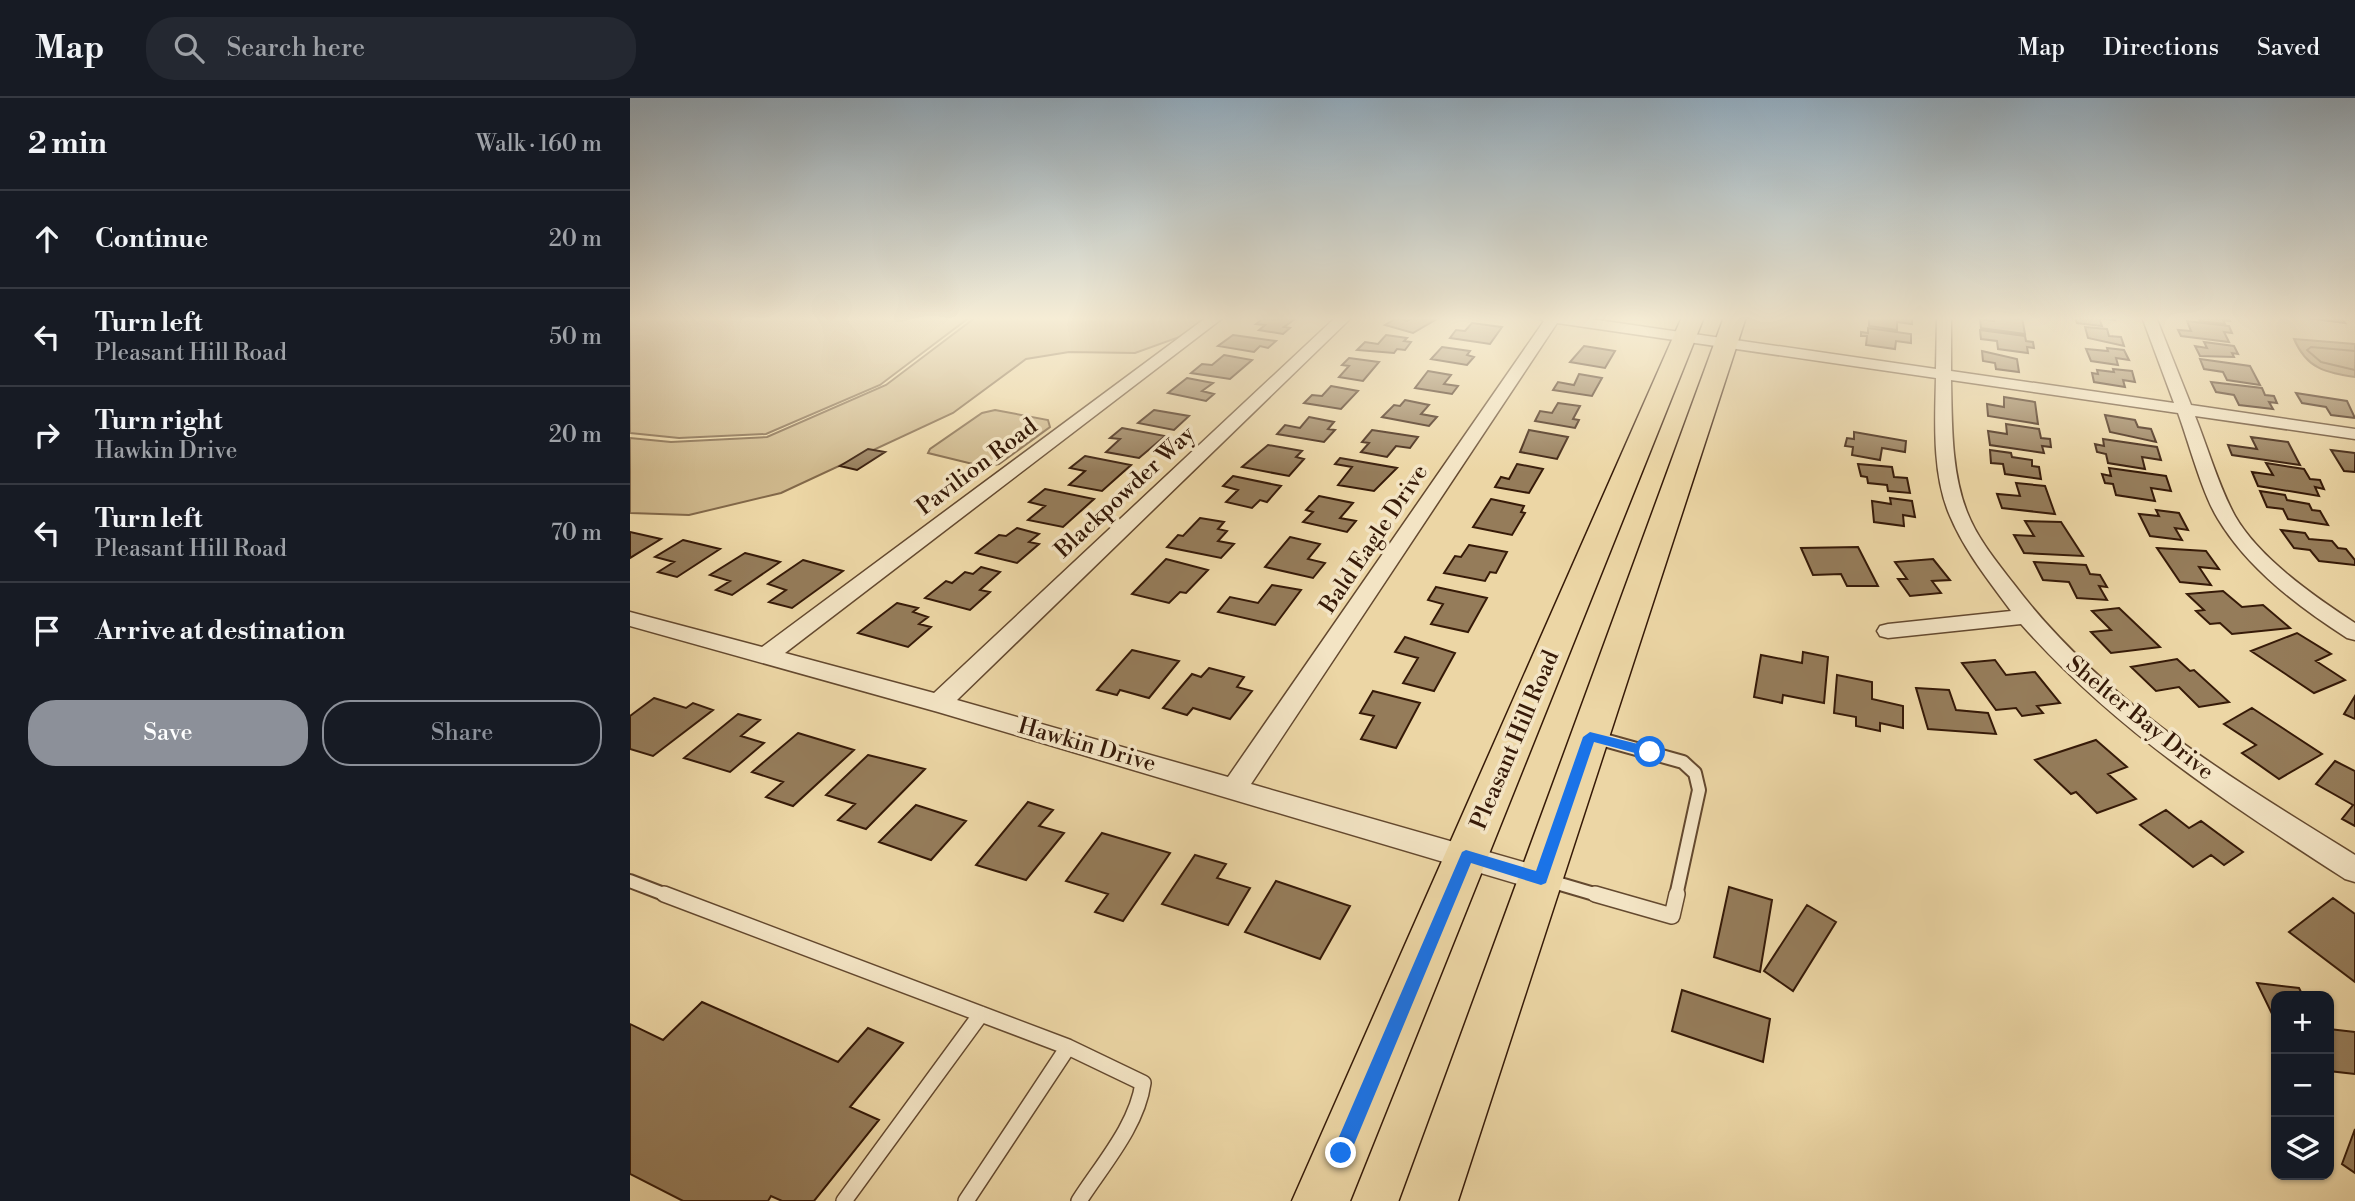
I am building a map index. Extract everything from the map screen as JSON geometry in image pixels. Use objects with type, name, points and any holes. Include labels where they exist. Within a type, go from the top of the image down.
[{"type":"main road","name":"Pleasant Hill Road","points":[[1321,1201],[1672,368]]},
{"type":"main road","points":[[1429,1201],[1717,368]]},
{"type":"street","name":"Pavilion Road","points":[[767,655],[1148,368]]},
{"type":"street","name":"Blackpowder Way","points":[[938,703],[1291,368]]},
{"type":"street","name":"Bald Eagle Drive","points":[[1235,787],[1516,368]]},
{"type":"street","points":[[1906,368],[2355,434]]},
{"type":"street","name":"Shelter Bay Drive","points":[[1945,368],[1947,467],[1957,510],[2006,592],[2064,658],[2126,713],[2220,784],[2355,870]]},
{"type":"street","points":[[2169,368],[2226,517],[2245,544],[2276,576],[2323,613],[2355,633]]},
{"type":"street","points":[[1888,631],[2027,616]]},
{"type":"street","name":"Hawkin Drive","points":[[630,620],[767,655],[1235,787],[1541,878]]},
{"type":"lane","points":[[1541,878],[1672,916],[1699,790],[1697,775],[1692,768],[1671,758],[1590,737]]},
{"type":"lane","points":[[630,881],[1068,1047],[1137,1078],[1143,1083],[1144,1093],[1136,1111],[1079,1201]]},
{"type":"lane","points":[[844,1201],[981,1014]]},
{"type":"lane","points":[[966,1201],[1068,1047]]},
{"type":"shaded area","points":[[630,368],[902,368],[880,385],[766,434],[679,438],[630,433]]},
{"type":"shaded area","points":[[908,368],[1013,368],[953,413],[781,493],[689,515],[630,513],[630,438],[671,442],[767,437],[886,385]]},
{"type":"shaded area","points":[[995,410],[1048,420],[1050,427],[999,464],[985,467],[928,453],[982,413]]},
{"type":"water","points":[[2321,368],[2355,368],[2355,377],[2335,373]]},
{"type":"building","points":[[1197,368],[1242,368],[1230,379],[1191,373]]},
{"type":"building","points":[[1347,368],[1374,368],[1363,381],[1339,377]]},
{"type":"building","points":[[2018,368],[2019,372],[1996,369]]},
{"type":"building","points":[[2251,368],[2260,385],[2227,380],[2223,372],[2204,369]]},
{"type":"building","points":[[2113,369],[2132,371],[2135,382],[2123,380],[2125,387],[2094,382],[2092,373],[2098,374],[2097,370],[2114,372]]},
{"type":"building","points":[[1428,371],[1451,375],[1444,384],[1458,386],[1452,394],[1415,388]]},
{"type":"building","points":[[1579,374],[1602,378],[1592,396],[1553,390],[1558,382],[1574,385]]},
{"type":"building","points":[[1187,378],[1213,383],[1202,391],[1214,394],[1206,401],[1168,393]]},
{"type":"building","points":[[2211,382],[2262,388],[2265,395],[2274,396],[2277,403],[2269,402],[2273,409],[2239,405],[2234,395],[2216,392]]},
{"type":"building","points":[[1331,386],[1358,391],[1341,409],[1304,403],[1312,395],[1322,396]]},
{"type":"building","points":[[2296,393],[2347,401],[2355,418],[2331,415],[2326,407],[2302,403]]},
{"type":"building","points":[[2004,397],[2035,402],[2038,424],[1988,416],[1987,404],[2004,407]]},
{"type":"building","points":[[1405,400],[1429,405],[1421,414],[1437,417],[1429,426],[1382,417],[1394,405],[1400,406]]},
{"type":"building","points":[[1558,403],[1580,406],[1573,419],[1579,420],[1575,428],[1535,421],[1540,411],[1552,413]]},
{"type":"building","points":[[1154,410],[1189,416],[1174,430],[1138,423]]},
{"type":"building","points":[[2105,415],[2135,420],[2138,427],[2151,429],[2156,442],[2110,432]]},
{"type":"building","points":[[1309,417],[1334,422],[1328,429],[1335,430],[1324,442],[1277,434],[1285,425],[1300,428]]},
{"type":"building","points":[[2006,424],[2039,429],[2041,438],[2050,439],[2051,447],[2042,446],[2044,453],[1990,445],[1988,431],[2007,434]]},
{"type":"building","points":[[1122,428],[1165,436],[1139,458],[1106,452],[1120,439],[1110,438]]},
{"type":"building","points":[[1372,430],[1418,437],[1410,448],[1396,446],[1387,457],[1361,452],[1369,443],[1362,442]]},
{"type":"building","points":[[1529,430],[1568,437],[1557,459],[1520,452]]},
{"type":"building","points":[[1854,432],[1906,441],[1905,452],[1882,448],[1880,460],[1852,455],[1853,447],[1845,446],[1847,438],[1854,439]]},
{"type":"building","points":[[2251,437],[2288,442],[2300,465],[2232,455],[2228,445],[2257,449]]},
{"type":"building","points":[[2103,439],[2157,447],[2161,460],[2142,457],[2145,469],[2108,463],[2106,454],[2097,452],[2095,444],[2104,446]]},
{"type":"building","points":[[1268,445],[1302,451],[1296,457],[1304,459],[1289,476],[1242,467]]},
{"type":"building","points":[[868,449],[885,452],[857,470],[840,466]]},
{"type":"building","points":[[1990,450],[2032,460],[2032,466],[2039,467],[2041,479],[2005,474],[2003,464],[1991,463]]},
{"type":"building","points":[[2331,450],[2355,453],[2355,472],[2344,471]]},
{"type":"building","points":[[1085,456],[1131,465],[1102,491],[1069,485],[1085,471],[1070,468]]},
{"type":"building","points":[[1340,458],[1397,468],[1374,491],[1338,485],[1352,467],[1335,464]]},
{"type":"building","points":[[2266,463],[2304,469],[2310,479],[2320,480],[2324,489],[2315,487],[2319,496],[2258,486],[2252,472],[2273,475]]},
{"type":"building","points":[[1517,464],[1543,469],[1529,493],[1495,487],[1501,477],[1509,479]]},
{"type":"building","points":[[1858,464],[1892,467],[1894,477],[1907,478],[1910,493],[1888,491],[1887,485],[1868,483],[1867,477],[1861,476]]},
{"type":"building","points":[[2109,468],[2166,476],[2171,491],[2151,488],[2155,501],[2116,495],[2113,484],[2105,483],[2102,474],[2111,476]]},
{"type":"building","points":[[1233,476],[1281,486],[1267,502],[1260,500],[1252,508],[1226,502],[1238,490],[1223,486]]},
{"type":"building","points":[[2016,483],[2045,486],[2055,514],[2002,508],[1997,494],[2020,496]]},
{"type":"building","points":[[1045,489],[1094,499],[1063,527],[1028,520],[1045,506],[1029,502]]},
{"type":"building","points":[[2260,491],[2285,495],[2287,500],[2309,504],[2312,510],[2320,511],[2328,525],[2288,519],[2283,509],[2267,507]]},
{"type":"building","points":[[1319,496],[1353,503],[1340,518],[1356,521],[1347,532],[1303,522],[1313,512],[1306,510]]},
{"type":"building","points":[[1890,498],[1912,501],[1915,517],[1903,515],[1904,526],[1874,522],[1872,501],[1891,504]]},
{"type":"building","points":[[1491,499],[1524,506],[1521,512],[1525,513],[1512,535],[1473,527]]},
{"type":"building","points":[[2156,510],[2179,513],[2188,530],[2175,528],[2182,540],[2150,536],[2139,514],[2159,516]]},
{"type":"building","points":[[1200,518],[1224,522],[1218,529],[1227,531],[1218,541],[1234,544],[1221,558],[1167,547],[1178,535],[1183,536]]},
{"type":"building","points":[[2025,521],[2061,522],[2083,556],[2024,553],[2014,535],[2034,536]]},
{"type":"building","points":[[1017,528],[1039,534],[1029,542],[1039,544],[1017,563],[976,553],[999,535],[1006,536]]},
{"type":"building","points":[[2281,530],[2305,533],[2309,539],[2332,541],[2338,548],[2346,549],[2355,560],[2355,565],[2319,561],[2310,550],[2294,548]]},
{"type":"building","points":[[630,532],[661,539],[630,558]]},
{"type":"building","points":[[1290,537],[1320,544],[1308,559],[1325,563],[1313,578],[1265,567]]},
{"type":"building","points":[[683,540],[720,549],[677,577],[658,572],[674,562],[655,557]]},
{"type":"building","points":[[1469,545],[1507,552],[1496,573],[1490,572],[1485,581],[1444,573],[1455,556],[1461,557]]},
{"type":"building","points":[[1858,547],[1878,586],[1847,586],[1841,574],[1813,575],[1801,548]]},
{"type":"building","points":[[2157,548],[2206,551],[2219,569],[2199,567],[2211,585],[2180,582]]},
{"type":"building","points":[[745,553],[780,562],[732,595],[716,590],[730,581],[710,575]]},
{"type":"building","points":[[1166,559],[1208,570],[1186,593],[1180,592],[1169,603],[1132,594]]},
{"type":"building","points":[[1933,559],[1950,580],[1932,581],[1941,593],[1910,596],[1898,579],[1907,579],[1895,562]]},
{"type":"building","points":[[803,560],[843,571],[792,608],[769,602],[786,590],[768,584]]},
{"type":"building","points":[[2034,562],[2086,565],[2090,574],[2100,575],[2107,587],[2099,586],[2107,600],[2077,598],[2069,582],[2043,580]]},
{"type":"building","points":[[981,567],[1000,572],[980,590],[990,592],[970,610],[925,598],[946,581],[952,583],[965,572],[973,574]]},
{"type":"building","points":[[1272,585],[1301,590],[1275,625],[1218,612],[1230,597],[1258,603]]},
{"type":"building","points":[[1436,587],[1487,598],[1468,632],[1431,624],[1443,604],[1428,600]]},
{"type":"building","points":[[2223,591],[2242,607],[2263,605],[2290,628],[2232,634],[2220,623],[2210,624],[2196,611],[2204,610],[2187,594]]},
{"type":"building","points":[[897,603],[918,608],[913,612],[928,617],[919,624],[931,627],[908,647],[858,633]]},
{"type":"building","points":[[2119,608],[2160,647],[2111,653],[2091,632],[2111,630],[2092,611]]},
{"type":"building","points":[[2297,633],[2331,654],[2316,661],[2345,680],[2314,693],[2251,651]]},
{"type":"building","points":[[1405,637],[1455,653],[1434,691],[1403,683],[1418,658],[1395,652]]},
{"type":"building","points":[[1132,650],[1179,661],[1149,698],[1120,690],[1117,695],[1097,690]]},
{"type":"building","points":[[1803,652],[1828,657],[1824,703],[1783,695],[1782,703],[1754,697],[1761,655],[1802,663]]},
{"type":"building","points":[[2177,659],[2190,671],[2194,670],[2229,702],[2199,707],[2179,687],[2156,691],[2131,667]]},
{"type":"building","points":[[1995,660],[2006,675],[2035,672],[2060,703],[2037,706],[2043,713],[2022,716],[2016,708],[1996,710],[1962,663]]},
{"type":"building","points":[[1209,668],[1244,677],[1237,687],[1252,691],[1230,719],[1193,708],[1187,715],[1163,708],[1192,674],[1201,677]]},
{"type":"building","points":[[1837,675],[1872,682],[1872,699],[1903,706],[1903,728],[1880,723],[1880,731],[1856,726],[1856,717],[1834,713]]},
{"type":"building","points":[[1916,688],[1949,690],[1956,710],[1988,713],[1996,734],[1928,729]]},
{"type":"building","points":[[1373,691],[1420,703],[1396,748],[1361,739],[1374,716],[1360,713]]},
{"type":"building","points":[[2355,696],[2355,719],[2344,714]]},
{"type":"building","points":[[654,698],[686,708],[693,703],[713,710],[653,756],[630,749],[630,716]]},
{"type":"building","points":[[2252,708],[2322,754],[2279,779],[2242,753],[2256,745],[2224,724]]},
{"type":"building","points":[[738,714],[760,720],[741,736],[764,743],[730,772],[684,758]]},
{"type":"building","points":[[798,733],[854,750],[793,806],[766,797],[783,782],[752,772]]},
{"type":"building","points":[[2096,740],[2127,767],[2108,774],[2136,799],[2097,813],[2076,792],[2071,794],[2035,760]]},
{"type":"building","points":[[868,755],[925,769],[866,829],[838,820],[855,804],[826,795]]},
{"type":"building","points":[[2335,761],[2355,771],[2355,826],[2342,819],[2353,805],[2316,784]]},
{"type":"building","points":[[1028,802],[1053,810],[1039,826],[1064,833],[1026,880],[976,865]]},
{"type":"building","points":[[916,805],[966,821],[931,860],[879,842]]},
{"type":"building","points":[[2166,810],[2189,828],[2201,821],[2243,852],[2224,865],[2211,855],[2193,867],[2140,825]]},
{"type":"building","points":[[1102,833],[1170,853],[1123,921],[1095,912],[1108,894],[1066,881]]},
{"type":"building","points":[[1195,855],[1226,864],[1217,878],[1250,888],[1228,925],[1162,904]]},
{"type":"building","points":[[1276,881],[1350,906],[1320,959],[1245,932]]},
{"type":"building","points":[[1729,887],[1772,900],[1760,972],[1714,957]]},
{"type":"building","points":[[2333,898],[2355,914],[2355,982],[2289,932]]},
{"type":"building","points":[[1807,905],[1836,922],[1793,991],[1764,971]]},
{"type":"building","points":[[2257,983],[2299,988],[2300,991],[2271,991],[2271,1012]]},
{"type":"building","points":[[1682,990],[1770,1019],[1763,1062],[1672,1031]]},
{"type":"building","points":[[702,1002],[838,1062],[868,1028],[903,1043],[850,1107],[879,1120],[814,1201],[782,1201],[771,1196],[768,1201],[683,1201],[630,1174],[630,1024],[663,1040]]},
{"type":"building","points":[[2334,1030],[2355,1032],[2355,1074],[2334,1072]]},
{"type":"building","points":[[2355,1129],[2355,1173],[2342,1164]]},
{"type":"route","points":[[1341,1153],[1466,856],[1541,878],[1590,737],[1650,752]]}]
